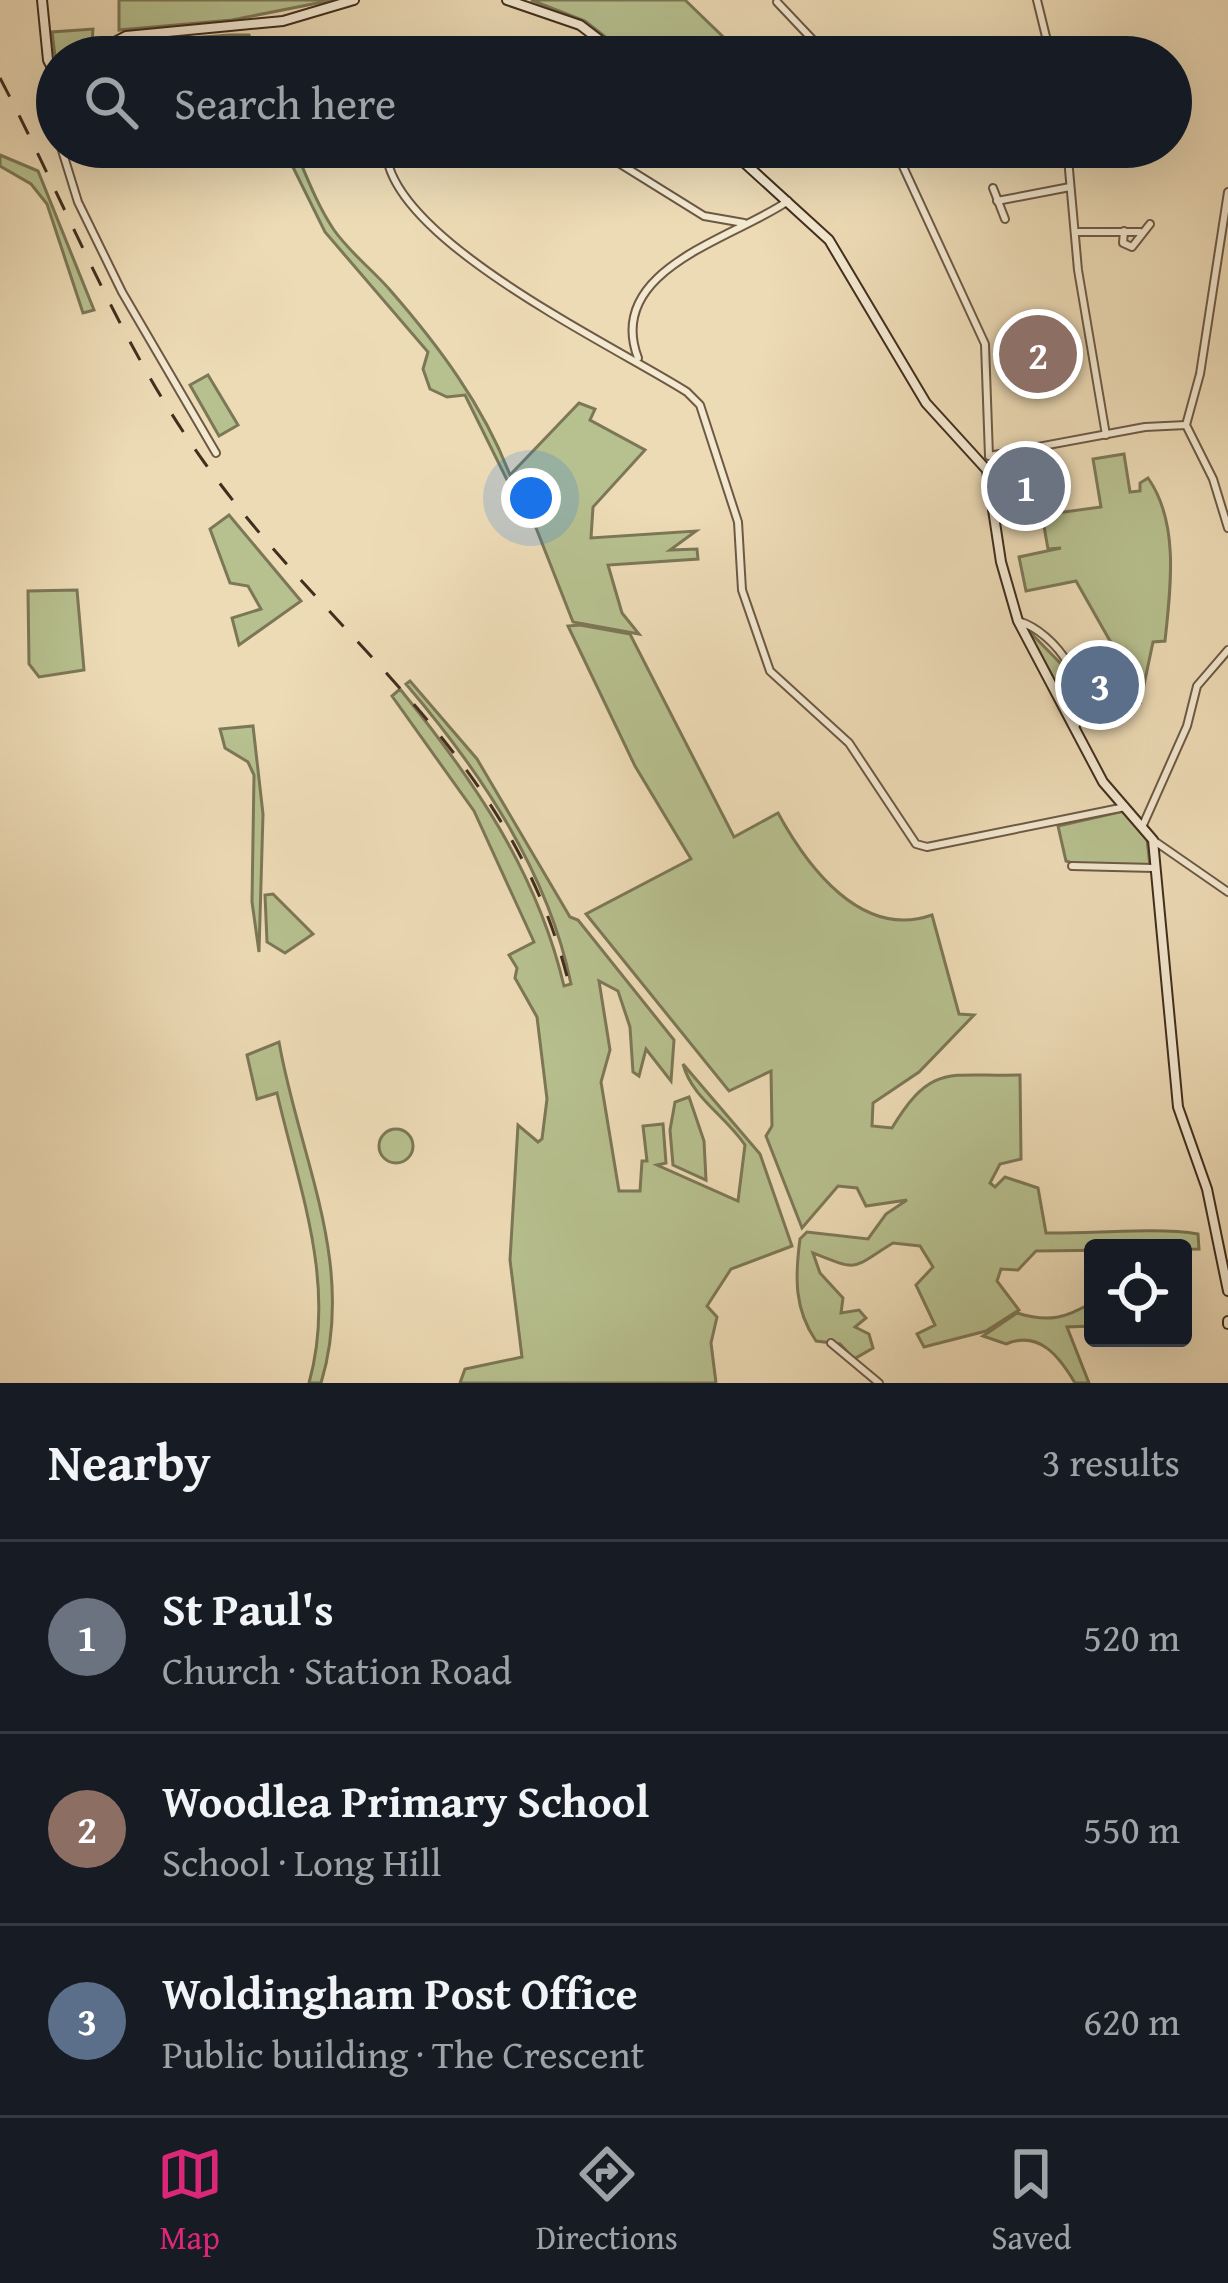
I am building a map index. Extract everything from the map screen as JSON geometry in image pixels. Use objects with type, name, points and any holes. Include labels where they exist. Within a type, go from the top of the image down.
[{"type":"street","points":[[42,0],[46,36]]},
{"type":"street","points":[[126,36],[283,20],[354,0]]},
{"type":"street","points":[[507,0],[568,19],[592,36]]},
{"type":"street","points":[[1037,0],[1046,36]]},
{"type":"street","points":[[776,2],[809,36]]},
{"type":"street","points":[[68,168],[78,202],[122,292],[216,453]]},
{"type":"street","points":[[388,168],[403,200],[447,244],[687,392],[705,413],[738,522],[742,590],[770,671],[849,743],[916,844],[927,848],[1126,807]]},
{"type":"street","points":[[627,168],[704,216],[728,224],[760,221]]},
{"type":"street","points":[[751,168],[847,263],[926,403],[985,459]]},
{"type":"street","points":[[904,168],[985,344],[985,459],[1018,621],[1103,782],[1153,840],[1228,892]]},
{"type":"street","points":[[1069,168],[1106,435]]},
{"type":"street","points":[[993,188],[1005,219]]},
{"type":"street","points":[[998,201],[1070,188]]},
{"type":"street","points":[[985,459],[1186,425],[1193,415],[1228,192]]},
{"type":"street","points":[[639,361],[632,324],[646,288],[698,250],[760,221],[788,201]]},
{"type":"street","points":[[1124,231],[1123,243],[1130,247],[1138,244],[1140,232],[1150,224]]},
{"type":"street","points":[[1075,232],[1140,232]]},
{"type":"street","points":[[1186,425],[1213,479],[1228,527]]},
{"type":"street","points":[[1018,621],[1046,637],[1070,665],[1080,710],[1075,727]]},
{"type":"street","points":[[1143,824],[1187,726],[1197,686],[1228,650]]},
{"type":"street","points":[[1153,840],[1178,1107],[1207,1189],[1228,1291]]},
{"type":"street","points":[[1072,866],[1154,868]]},
{"type":"street","points":[[831,1343],[878,1383]]},
{"type":"green space","points":[[119,0],[333,0],[232,20],[119,30]]},
{"type":"green space","points":[[531,0],[685,0],[722,36],[604,36],[585,21]]},
{"type":"green space","points":[[93,29],[92,36],[52,36],[52,32]]},
{"type":"green space","points":[[0,155],[38,171],[94,310],[83,313],[47,204],[31,184],[0,166]]},
{"type":"green space","points":[[293,168],[303,168],[334,230],[442,354],[487,424],[510,475],[579,403],[595,409],[590,420],[645,450],[593,507],[591,538],[696,531],[670,550],[697,549],[698,559],[608,565],[622,613],[639,634],[573,622],[531,515],[511,488],[465,395],[447,397],[430,389],[423,369],[428,352],[325,232]]},
{"type":"green space","points":[[208,375],[238,425],[219,436],[190,385]]},
{"type":"green space","points":[[1124,454],[1130,492],[1140,491],[1140,483],[1148,478],[1169,534],[1165,641],[1153,642],[1140,704],[1142,685],[1135,685],[1076,581],[1026,591],[1019,557],[1061,548],[1048,549],[1042,515],[1101,507],[1093,459]]},
{"type":"green space","points":[[229,515],[301,601],[239,645],[232,618],[261,609],[248,586],[230,583],[210,529]]},
{"type":"green space","points":[[77,590],[84,670],[39,677],[29,664],[28,591]]},
{"type":"green space","points":[[568,626],[630,634],[734,837],[778,813],[821,875],[860,908],[906,920],[932,915],[959,1014],[974,1015],[919,1072],[873,1103],[872,1126],[892,1128],[919,1092],[944,1078],[1020,1075],[1021,1159],[1000,1164],[990,1183],[995,1187],[1005,1177],[1038,1188],[1046,1233],[1181,1232],[1198,1234],[1199,1249],[1192,1249],[1192,1239],[1084,1239],[1084,1250],[1036,1251],[1018,1270],[1001,1269],[997,1281],[1019,1310],[986,1331],[924,1347],[917,1334],[935,1325],[916,1285],[933,1267],[920,1246],[893,1243],[855,1265],[813,1253],[820,1273],[843,1298],[841,1313],[859,1310],[866,1318],[855,1327],[869,1334],[873,1348],[854,1359],[840,1344],[816,1341],[798,1292],[800,1239],[807,1232],[868,1239],[886,1214],[907,1200],[866,1206],[857,1188],[838,1186],[802,1228],[766,1136],[772,1126],[771,1071],[729,1091],[586,914],[691,859],[635,766]]},
{"type":"green space","points":[[1027,629],[1064,667],[1075,714],[1073,715]]},
{"type":"green space","points":[[410,681],[477,759],[570,917],[578,920],[674,1040],[671,1081],[646,1049],[639,1076],[633,1072],[630,1027],[618,991],[599,981],[610,1050],[601,1082],[619,1191],[640,1191],[642,1161],[647,1161],[643,1126],[663,1124],[666,1163],[657,1165],[738,1201],[745,1145],[701,1097],[683,1064],[760,1154],[792,1246],[731,1269],[707,1306],[717,1317],[711,1343],[716,1383],[460,1383],[465,1369],[522,1357],[510,1260],[518,1125],[538,1142],[542,1139],[547,1099],[537,1017],[515,978],[517,968],[509,955],[534,942],[474,811],[392,696],[400,689],[499,827],[537,903],[564,986],[571,984],[546,902],[508,824],[460,752],[406,684]]},
{"type":"green space","points":[[253,726],[263,814],[259,952],[252,902],[254,775],[248,762],[225,748],[220,729]]},
{"type":"green space","points":[[1124,811],[1147,839],[1150,866],[1085,867],[1066,861],[1058,826]]},
{"type":"green space","points":[[273,894],[313,934],[285,953],[267,942],[265,895]]},
{"type":"green space","points":[[279,1042],[329,1253],[330,1339],[321,1383],[309,1383],[319,1309],[312,1236],[277,1093],[257,1099],[247,1055]]},
{"type":"green space","points":[[689,1097],[704,1141],[706,1180],[673,1165],[670,1130],[675,1102]]},
{"type":"green space","points":[[396,1129],[408,1134],[413,1146],[408,1158],[396,1163],[384,1158],[379,1146],[384,1134]]},
{"type":"green space","points":[[1084,1307],[1084,1326],[1067,1327],[1089,1383],[1075,1383],[1055,1355],[1038,1343],[1006,1344],[983,1336],[1017,1313],[1039,1318]]},
{"type":"railway","points":[[0,78],[36,151]]},
{"type":"railway","points":[[44,168],[146,370],[204,462],[255,527],[414,704],[463,765],[506,830],[542,902],[569,984]]},
{"type":"place","name":"Woodlea Primary School","points":[[1038,354]]},
{"type":"place","name":"St Paul's","points":[[1026,486]]},
{"type":"place","name":"Woldingham Post Office","points":[[1100,685]]}]
